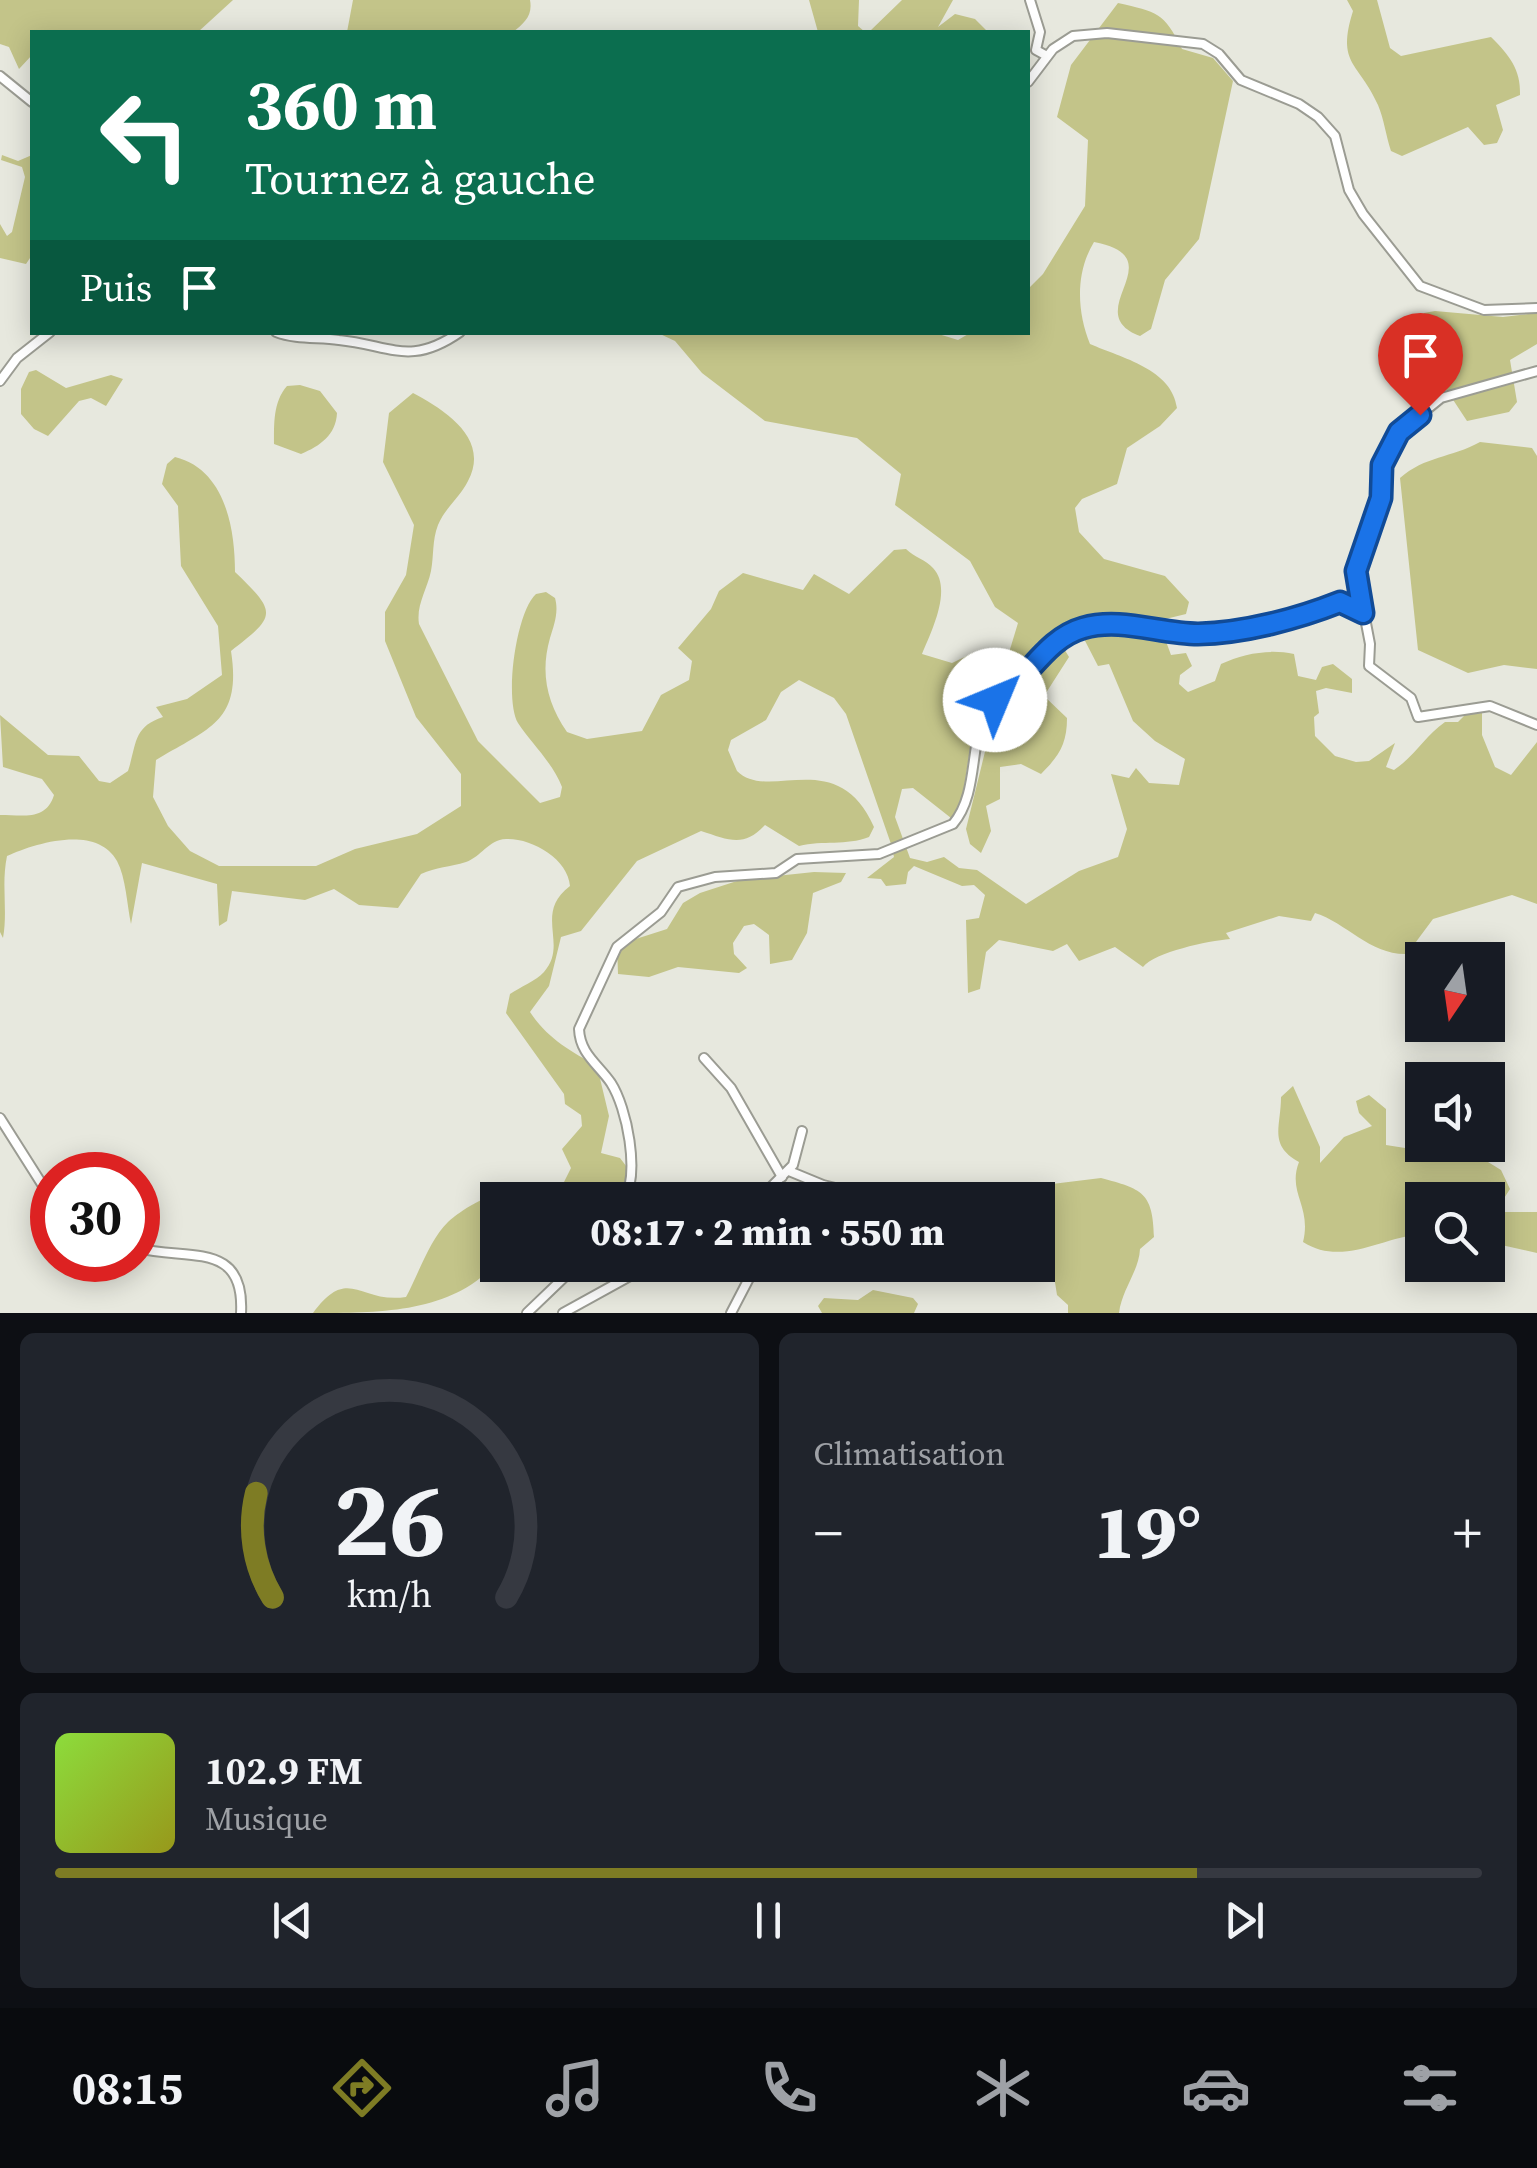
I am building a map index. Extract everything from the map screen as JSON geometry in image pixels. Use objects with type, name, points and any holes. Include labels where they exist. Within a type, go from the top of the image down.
[{"type":"street","points":[[1030,0],[1040,32],[1036,50],[1047,56]]},
{"type":"street","points":[[1030,79],[1063,40],[1086,34],[1203,44],[1219,54],[1242,80],[1299,104],[1318,117],[1334,136],[1356,202],[1420,286],[1484,310],[1537,308]]},
{"type":"street","points":[[0,76],[30,100]]},
{"type":"street","points":[[0,381],[17,358],[46,335]]},
{"type":"street","points":[[301,335],[343,340],[399,354],[428,349],[454,335]]},
{"type":"street","points":[[1537,371],[1442,398],[1399,432],[1388,448],[1381,498],[1356,571],[1370,644],[1370,666],[1411,698],[1418,717],[1490,706],[1537,725]]},
{"type":"street","points":[[628,1182],[620,1101],[612,1084],[588,1058],[580,1029],[617,947],[661,912],[678,887],[715,877],[776,873],[797,859],[879,854],[952,824],[970,790],[980,728],[989,708],[1012,688],[1036,658],[1075,631],[1115,625],[1197,634],[1238,630],[1340,602],[1363,613]]},
{"type":"street","points":[[704,1058],[738,1099],[785,1174],[813,1182]]},
{"type":"street","points":[[0,1118],[30,1165]]},
{"type":"street","points":[[779,1182],[802,1131]]},
{"type":"street","points":[[160,1251],[208,1257],[231,1268],[242,1293],[241,1313]]},
{"type":"street","points":[[527,1313],[559,1282]]},
{"type":"street","points":[[563,1313],[619,1282]]},
{"type":"street","points":[[731,1313],[747,1282]]},
{"type":"green space","points":[[0,0],[233,0],[200,30],[30,30],[30,57],[19,69],[9,47],[0,44]]},
{"type":"green space","points":[[353,0],[530,0],[531,6],[527,19],[515,30],[347,30]]},
{"type":"green space","points":[[809,0],[859,0],[858,26],[863,30],[817,30]]},
{"type":"green space","points":[[902,0],[953,0],[938,27],[955,14],[975,19],[986,30],[871,30]]},
{"type":"green space","points":[[1347,0],[1377,0],[1390,48],[1401,56],[1491,37],[1513,63],[1520,86],[1520,95],[1496,105],[1503,130],[1497,143],[1484,145],[1468,127],[1402,156],[1391,151],[1378,105],[1348,53],[1353,11]]},
{"type":"green space","points":[[1118,3],[1158,15],[1182,49],[1213,58],[1233,81],[1199,239],[1165,280],[1151,329],[1140,336],[1123,326],[1118,313],[1128,272],[1127,260],[1117,250],[1094,242],[1081,279],[1082,319],[1090,344],[1156,374],[1173,395],[1177,408],[1160,426],[1127,448],[1117,484],[1082,499],[1075,508],[1079,532],[1104,559],[1165,576],[1189,602],[1186,614],[1149,623],[1084,620],[1037,643],[997,692],[1018,623],[995,607],[970,561],[895,505],[901,474],[857,438],[765,421],[702,373],[675,341],[662,335],[942,335],[958,340],[967,335],[1030,335],[1030,287],[1043,274],[1085,206],[1088,140],[1057,117],[1071,65]]},
{"type":"green space","points":[[2,155],[18,161],[30,156],[30,258],[26,264],[0,258],[0,224],[7,236],[12,232],[25,177],[22,167],[1,160]]},
{"type":"green space","points":[[1424,313],[1503,317],[1537,313],[1537,344],[1510,360],[1517,402],[1509,412],[1467,421],[1444,386],[1418,392],[1401,360]]},
{"type":"green space","points":[[36,370],[66,388],[111,375],[123,379],[106,406],[91,398],[79,401],[48,436],[34,429],[21,414],[21,389],[29,372]]},
{"type":"green space","points":[[287,386],[320,391],[337,413],[334,428],[326,439],[301,454],[274,444],[279,399]]},
{"type":"green space","points":[[413,393],[450,417],[469,438],[473,466],[468,481],[436,531],[419,624],[478,741],[540,803],[560,797],[562,787],[548,761],[518,723],[512,695],[518,636],[536,594],[546,592],[556,603],[546,663],[550,699],[567,732],[587,739],[642,731],[661,695],[689,680],[692,661],[678,648],[711,609],[719,591],[743,573],[803,590],[814,574],[849,594],[894,550],[906,549],[933,568],[941,587],[935,623],[922,654],[952,663],[973,653],[985,665],[987,675],[978,698],[961,807],[951,818],[913,788],[902,789],[895,817],[910,858],[927,862],[944,857],[959,868],[977,870],[1026,904],[1079,871],[1118,857],[1127,829],[1111,774],[1129,778],[1136,768],[1149,783],[1179,785],[1185,759],[1155,741],[1133,721],[1109,664],[1098,666],[1082,635],[1105,630],[1164,636],[1171,655],[1186,653],[1192,666],[1180,675],[1179,684],[1188,692],[1215,681],[1221,664],[1248,655],[1294,654],[1298,676],[1316,680],[1322,667],[1333,664],[1352,679],[1352,693],[1326,688],[1316,691],[1319,713],[1314,717],[1315,736],[1335,756],[1356,762],[1369,761],[1395,743],[1386,767],[1394,770],[1445,722],[1458,722],[1466,714],[1482,713],[1482,735],[1495,767],[1511,775],[1537,742],[1537,904],[1512,895],[1433,919],[1416,942],[1405,942],[1405,954],[1370,944],[1315,913],[1311,921],[1279,916],[1226,933],[1230,939],[1170,952],[1143,967],[1115,947],[1079,961],[1067,944],[1053,951],[999,940],[986,952],[980,989],[968,993],[966,920],[979,918],[985,895],[974,885],[962,886],[914,866],[908,872],[906,884],[886,886],[881,879],[867,878],[894,857],[891,844],[846,714],[834,698],[799,680],[781,692],[766,720],[731,740],[728,750],[737,771],[767,782],[823,781],[841,788],[859,802],[874,827],[869,837],[799,846],[765,825],[743,839],[701,831],[637,861],[581,931],[561,937],[549,986],[530,1012],[552,1037],[597,1066],[609,1116],[601,1153],[620,1158],[633,1175],[630,1182],[564,1182],[571,1168],[562,1149],[582,1126],[581,1115],[565,1104],[564,1094],[506,1013],[510,994],[541,975],[551,961],[554,907],[570,886],[556,859],[527,842],[494,842],[466,862],[421,874],[398,908],[359,905],[334,889],[305,900],[232,891],[227,921],[219,926],[217,884],[142,863],[131,924],[120,868],[108,850],[81,840],[49,842],[7,856],[3,938],[0,815],[39,813],[54,795],[42,779],[3,767],[0,715],[48,755],[79,756],[99,781],[110,783],[128,771],[141,731],[163,717],[156,707],[187,699],[222,675],[218,626],[181,566],[178,506],[162,484],[167,464],[175,457],[192,464],[216,487],[233,536],[235,572],[259,597],[266,614],[257,630],[231,651],[231,693],[217,720],[156,760],[153,797],[168,826],[190,851],[219,866],[316,866],[355,849],[417,834],[461,806],[461,774],[416,717],[385,641],[385,612],[406,575],[414,525],[383,462],[389,413]]},
{"type":"green space","points":[[1480,442],[1532,448],[1537,456],[1537,669],[1504,665],[1468,673],[1418,650],[1400,478],[1419,465]]},
{"type":"green space","points":[[1063,647],[1069,657],[1044,696],[1067,718],[1064,742],[1041,774],[1021,764],[1000,767],[1000,799],[986,806],[991,831],[981,853],[970,844],[966,829],[996,707],[1041,661]]},
{"type":"green space","points":[[814,872],[846,873],[841,882],[813,893],[807,933],[792,960],[770,964],[769,935],[754,924],[744,926],[733,943],[734,954],[747,968],[739,973],[678,967],[649,977],[618,974],[617,945],[667,929],[683,903],[700,893],[740,880]]},
{"type":"green space","points":[[1293,1086],[1320,1147],[1320,1163],[1344,1137],[1372,1126],[1359,1113],[1356,1101],[1369,1095],[1386,1109],[1386,1145],[1405,1148],[1405,1162],[1488,1162],[1501,1170],[1510,1189],[1505,1197],[1505,1182],[1405,1182],[1405,1237],[1347,1251],[1318,1249],[1303,1242],[1304,1219],[1296,1183],[1299,1162],[1283,1149],[1278,1134],[1281,1097]]},
{"type":"green space","points":[[1101,1178],[1136,1190],[1148,1201],[1154,1237],[1140,1249],[1119,1313],[1068,1313],[1068,1305],[1057,1295],[1055,1184]]},
{"type":"green space","points":[[479,1201],[479,1279],[437,1301],[414,1307],[313,1313],[325,1299],[346,1288],[390,1298],[406,1297],[448,1222]]},
{"type":"green space","points":[[1505,1212],[1537,1212],[1537,1253],[1505,1246]]},
{"type":"green space","points":[[873,1290],[913,1298],[918,1304],[914,1313],[822,1313],[818,1306],[824,1298],[858,1300]]},
{"type":"route","points":[[995,700],[1012,688],[1036,658],[1084,628],[1115,625],[1197,634],[1238,630],[1340,602],[1363,613],[1356,571],[1381,498],[1382,465],[1399,432],[1420,415]]}]
